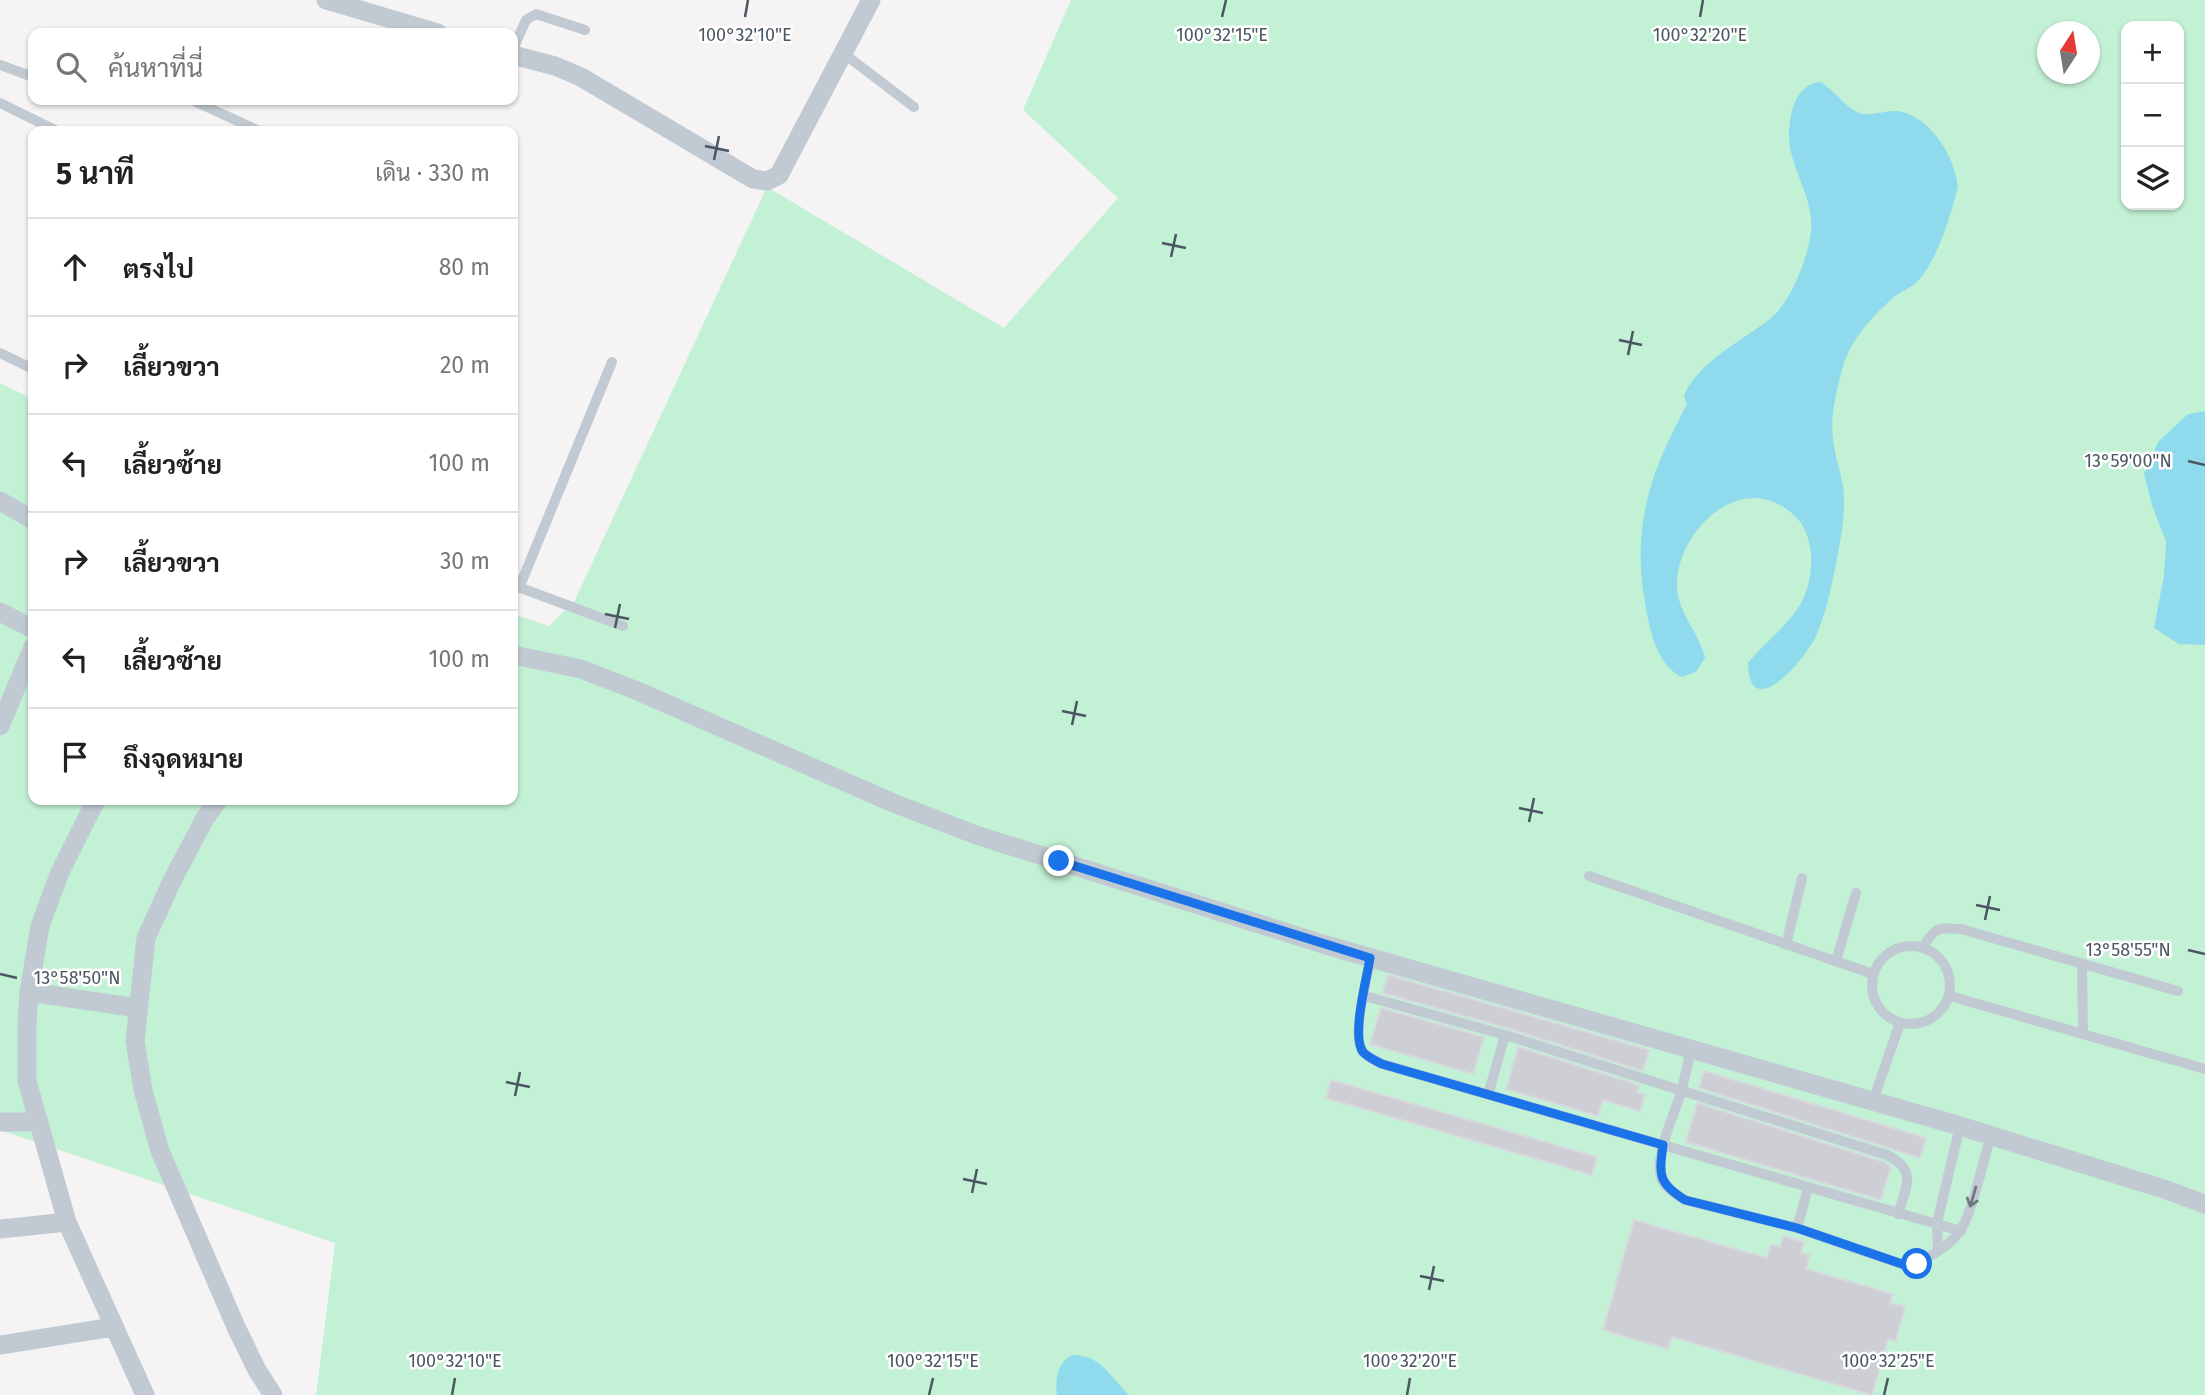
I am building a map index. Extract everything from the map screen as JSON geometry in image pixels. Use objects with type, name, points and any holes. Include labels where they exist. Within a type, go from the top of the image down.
[{"type":"street","points":[[326,0],[358,4],[424,28]]},
{"type":"street","points":[[518,56],[555,66],[581,77],[753,179],[767,181],[779,175],[871,0]]},
{"type":"street","points":[[0,501],[28,517]]},
{"type":"street","points":[[0,612],[28,626]]},
{"type":"street","points":[[518,656],[581,668],[891,802],[976,835],[1370,958],[1991,1135],[2205,1204]]},
{"type":"street","points":[[0,726],[28,659]]},
{"type":"street","points":[[94,805],[60,872],[40,926],[29,992],[27,1081],[67,1222],[145,1395]]},
{"type":"street","points":[[214,805],[172,881],[146,938],[135,1041],[143,1090],[160,1151],[236,1327],[257,1370],[274,1395]]},
{"type":"street","points":[[29,992],[138,1008]]},
{"type":"street","points":[[0,1122],[39,1122]]},
{"type":"street","points":[[0,1229],[67,1222]]},
{"type":"street","points":[[0,1345],[113,1327]]},
{"type":"lane","points":[[518,38],[526,20],[536,14],[585,30]]},
{"type":"lane","points":[[843,54],[914,107]]},
{"type":"lane","points":[[0,65],[28,75]]},
{"type":"lane","points":[[0,103],[47,126]]},
{"type":"lane","points":[[203,105],[248,126]]},
{"type":"lane","points":[[0,353],[28,367]]},
{"type":"lane","points":[[518,582],[611,362]]},
{"type":"lane","points":[[518,588],[623,626]]},
{"type":"lane","points":[[1589,876],[1873,974]]},
{"type":"lane","points":[[1786,945],[1802,878]]},
{"type":"lane","points":[[1836,961],[1856,893]]},
{"type":"lane","points":[[1923,947],[1931,933],[1938,928],[1961,929],[2178,991]]},
{"type":"lane","points":[[1902,947],[1923,947],[1940,957],[1950,976],[1950,996],[1939,1013],[1921,1023],[1900,1023],[1883,1012],[1873,994],[1873,974],[1884,956],[1902,947]]},
{"type":"lane","points":[[1370,958],[1359,1026],[1360,1045],[1364,1054],[1382,1064],[1961,1231]]},
{"type":"lane","points":[[2082,964],[2083,1034]]},
{"type":"lane","points":[[1365,996],[1505,1035],[1826,1135],[1901,1162],[1907,1171],[1907,1184],[1898,1214]]},
{"type":"lane","points":[[1950,996],[2205,1069]]},
{"type":"lane","points":[[1873,1101],[1900,1023]]},
{"type":"lane","points":[[1488,1095],[1505,1035]]},
{"type":"lane","points":[[1691,1048],[1682,1090],[1663,1145],[1660,1168],[1662,1181],[1671,1191],[1685,1200],[1797,1228],[1905,1265],[1917,1264],[1961,1231],[1991,1135]]},
{"type":"lane","points":[[1938,1249],[1937,1223],[1960,1126]]},
{"type":"lane","points":[[1797,1228],[1808,1188]]},
{"type":"green space","points":[[1071,0],[2205,0],[2205,1395],[316,1395],[335,1243],[0,1130],[0,383],[28,397],[28,805],[518,805],[518,616],[549,626],[574,602],[767,187],[1004,328],[1118,198],[1023,110]]},
{"type":"water","points":[[1821,82],[1859,113],[1897,111],[1920,120],[1939,139],[1946,151],[1958,187],[1943,236],[1926,270],[1916,283],[1893,298],[1870,320],[1851,347],[1843,366],[1832,430],[1843,489],[1843,522],[1830,592],[1816,636],[1791,671],[1779,681],[1768,688],[1758,688],[1751,681],[1748,663],[1796,611],[1807,590],[1811,561],[1807,534],[1795,516],[1766,499],[1747,498],[1712,514],[1687,546],[1680,565],[1677,584],[1680,603],[1705,658],[1696,672],[1682,677],[1663,660],[1648,619],[1641,560],[1645,508],[1661,458],[1687,404],[1684,395],[1691,382],[1711,361],[1771,318],[1798,278],[1810,241],[1811,219],[1806,195],[1790,149],[1790,119],[1799,94],[1812,84]]},
{"type":"water","points":[[2205,411],[2205,645],[2179,644],[2154,628],[2164,575],[2166,542],[2144,474],[2158,442],[2188,414]]},
{"type":"water","points":[[1072,1355],[1098,1363],[1129,1395],[1057,1395],[1058,1372]]},
{"type":"building","points":[[1388,975],[1649,1050],[1643,1071],[1507,1028],[1383,993]]},
{"type":"building","points":[[1381,1008],[1484,1037],[1473,1074],[1370,1044]]},
{"type":"building","points":[[1518,1047],[1639,1085],[1637,1092],[1645,1095],[1640,1111],[1603,1100],[1598,1116],[1506,1089]]},
{"type":"building","points":[[1704,1071],[1926,1138],[1920,1158],[1699,1088]]},
{"type":"building","points":[[1331,1080],[1597,1157],[1592,1175],[1326,1098]]},
{"type":"building","points":[[1697,1103],[1884,1162],[1891,1166],[1881,1200],[1686,1142]]},
{"type":"building","points":[[1634,1220],[1767,1258],[1771,1244],[1780,1247],[1783,1236],[1804,1242],[1801,1253],[1810,1255],[1806,1269],[1893,1294],[1890,1303],[1905,1307],[1896,1341],[1888,1339],[1872,1395],[1672,1337],[1668,1349],[1603,1330]]},
{"type":"route","points":[[1059,861],[1370,958],[1359,1026],[1360,1045],[1364,1054],[1382,1064],[1663,1145],[1660,1168],[1662,1181],[1685,1200],[1797,1228],[1905,1265],[1917,1264]]}]
